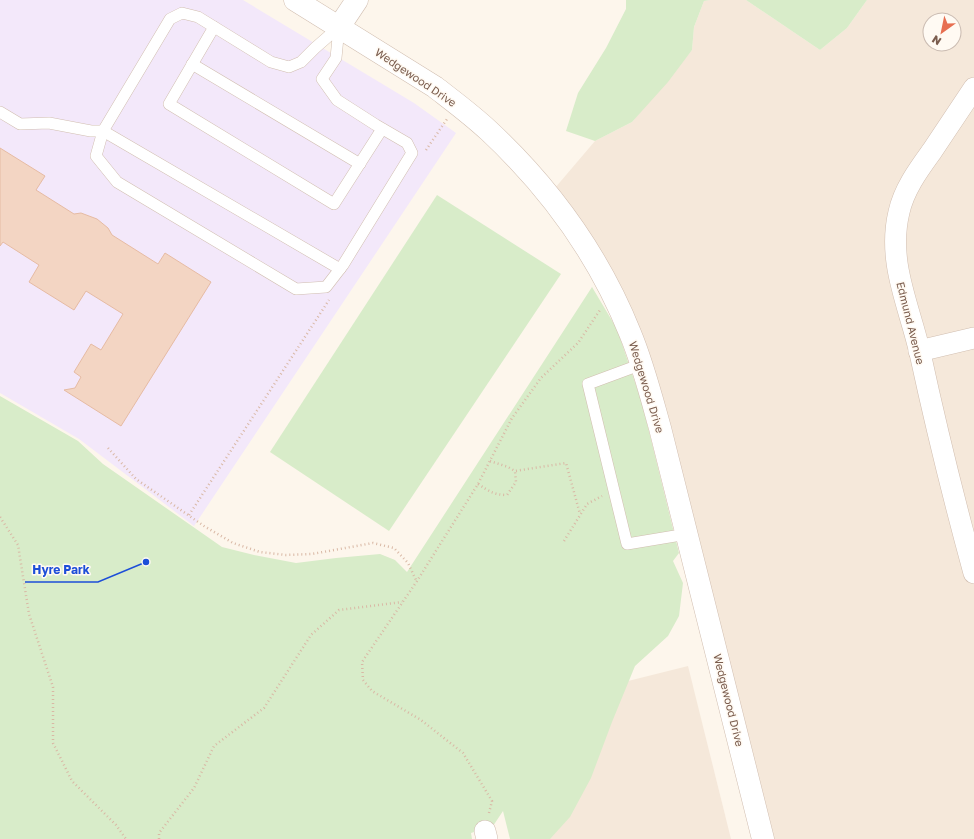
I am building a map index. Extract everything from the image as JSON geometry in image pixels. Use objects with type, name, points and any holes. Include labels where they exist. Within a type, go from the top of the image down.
[{"type":"street","name":"Wedgewood Drive","points":[[295,0],[435,88],[488,130],[518,159],[564,213],[580,237],[612,292],[642,364],[660,428],[763,839]]},
{"type":"street","points":[[339,27],[357,0]]},
{"type":"street","name":"Edmund Avenue","points":[[974,88],[916,174],[903,198],[899,212],[895,242],[896,258],[903,296],[919,351],[933,414],[974,573]]},
{"type":"street","points":[[919,351],[974,338]]},
{"type":"lane","points":[[182,14],[198,17],[271,62],[289,67],[302,62],[315,48],[339,27],[336,58],[322,79],[337,100],[407,143],[412,153],[340,269],[326,287],[296,288],[289,285],[117,182],[96,156],[103,131],[170,19],[182,14]]},
{"type":"lane","points":[[214,27],[169,104],[334,204],[382,129]]},
{"type":"lane","points":[[192,64],[360,164]]},
{"type":"lane","points":[[0,112],[20,124],[49,123],[91,131],[103,131],[340,269]]},
{"type":"lane","points":[[642,364],[588,384],[627,544],[687,534]]},
{"type":"path","points":[[426,150],[457,104]]},
{"type":"path","points":[[486,835],[492,801],[463,753],[421,720],[372,691],[363,680],[362,662],[417,581],[478,484],[512,418],[541,378],[578,343],[612,292]]},
{"type":"path","points":[[188,515],[331,296]]},
{"type":"path","points":[[108,448],[136,479],[204,526],[233,543],[260,552],[286,555],[312,554],[373,543],[394,548],[408,562],[417,581]]},
{"type":"path","points":[[490,461],[508,467],[515,472],[566,463],[580,514]]},
{"type":"path","points":[[478,484],[491,493],[507,495],[516,482],[515,472]]},
{"type":"path","points":[[564,540],[587,504],[614,490]]},
{"type":"path","points":[[0,517],[18,545],[29,614],[53,687],[53,743],[72,780],[116,825],[126,839]]},
{"type":"path","points":[[159,839],[160,833],[194,788],[214,746],[264,708],[311,635],[339,610],[402,602]]},
{"type":"shaded area","points":[[0,0],[243,0],[414,103],[456,133],[194,526],[79,439],[0,393]]},
{"type":"shaded area","points":[[746,0],[820,50],[847,28],[867,0],[974,0],[974,839],[763,839],[642,364],[549,195],[595,141],[632,122],[692,50],[694,27],[704,1]]},
{"type":"shaded area","points":[[688,666],[731,839],[510,839],[584,692]]},
{"type":"green space","points":[[626,0],[710,0],[704,1],[694,27],[692,50],[668,82],[632,122],[595,141],[566,131],[578,93],[606,48],[626,9]]},
{"type":"green space","points":[[746,0],[867,0],[847,28],[820,50]]},
{"type":"green space","points":[[437,195],[561,274],[389,531],[270,452]]},
{"type":"green space","points":[[592,287],[617,329],[642,403],[679,553],[673,561],[683,583],[679,616],[668,636],[635,666],[591,778],[570,817],[550,839],[510,839],[503,811],[493,826],[471,833],[472,839],[0,839],[0,396],[78,441],[103,464],[222,547],[296,563],[380,554],[395,560],[407,572]]},
{"type":"building","points":[[0,148],[45,176],[36,190],[74,214],[81,213],[97,219],[108,228],[112,235],[158,264],[165,253],[211,282],[121,426],[64,390],[75,388],[81,377],[74,372],[91,344],[101,350],[123,314],[86,291],[74,310],[29,282],[39,265],[3,242],[0,246]]},
{"type":"place","name":"Hyre Park","points":[[146,562]]}]
